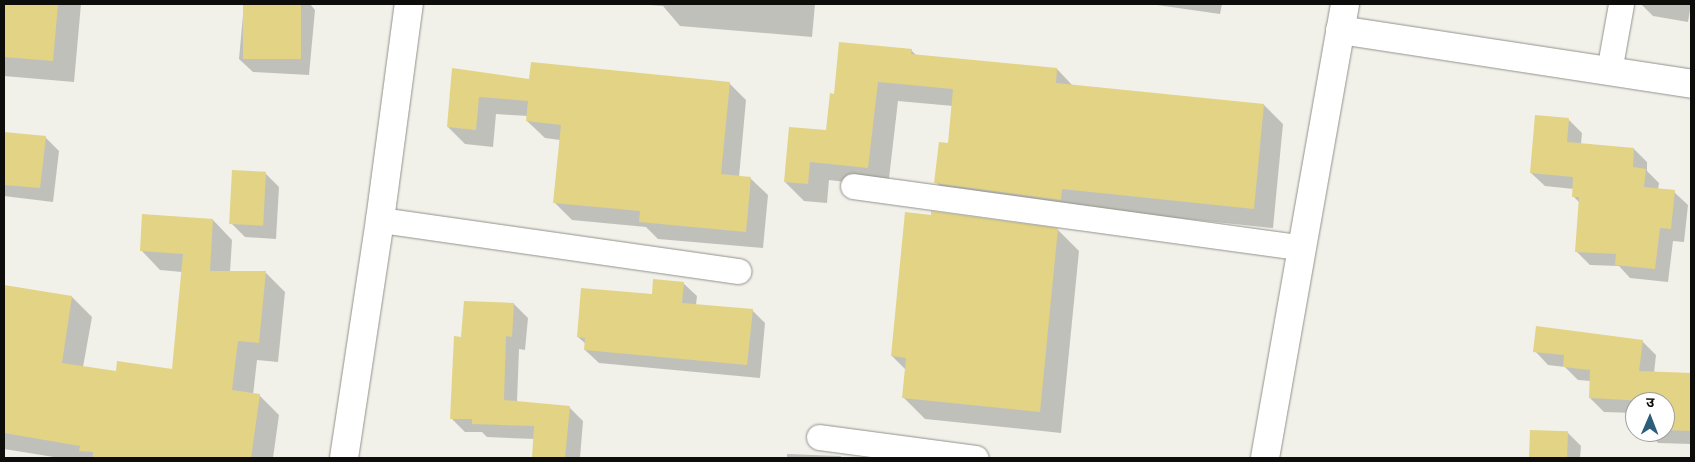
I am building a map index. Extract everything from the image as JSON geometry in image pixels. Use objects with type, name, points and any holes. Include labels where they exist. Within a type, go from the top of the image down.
[{"type":"street","points":[[344,458],[380,220],[409,4]]},
{"type":"street","points":[[1609,71],[1621,4]]},
{"type":"street","points":[[1266,458],[1342,17],[1609,71],[1691,84]]},
{"type":"street","points":[[853,186],[1301,247]]},
{"type":"street","points":[[380,220],[738,271]]},
{"type":"street","points":[[819,437],[976,458]]},
{"type":"building","points":[[4,4],[58,4],[53,61],[4,57]]},
{"type":"building","points":[[243,4],[301,4],[301,59],[243,59]]},
{"type":"building","points":[[839,42],[912,49],[911,54],[1057,68],[1056,83],[1264,104],[1254,209],[1062,189],[1061,200],[934,183],[939,142],[948,143],[953,89],[878,82],[868,168],[810,162],[808,184],[784,182],[789,127],[826,130],[830,93],[834,94]]},
{"type":"building","points":[[531,62],[730,82],[721,174],[751,177],[746,232],[639,222],[640,211],[553,203],[561,125],[526,121],[528,101],[479,97],[476,130],[447,127],[452,68],[529,79]]},
{"type":"building","points":[[1535,115],[1569,118],[1567,142],[1634,148],[1633,167],[1646,169],[1644,187],[1675,190],[1671,229],[1660,228],[1655,269],[1615,265],[1616,254],[1575,252],[1579,197],[1572,197],[1573,177],[1530,173]]},
{"type":"building","points":[[4,132],[46,136],[40,188],[4,185]]},
{"type":"building","points":[[232,170],[266,172],[263,226],[229,224]]},
{"type":"building","points":[[931,211],[1058,228],[1040,412],[902,398],[906,358],[891,356],[905,212],[931,215]]},
{"type":"building","points":[[142,214],[213,219],[210,271],[266,271],[259,343],[238,341],[232,390],[260,394],[251,458],[93,458],[93,452],[79,451],[80,446],[4,433],[4,285],[72,296],[62,363],[116,371],[117,361],[172,369],[183,254],[140,251]]},
{"type":"building","points":[[653,279],[684,282],[682,303],[753,309],[747,365],[584,350],[585,338],[577,337],[581,288],[652,294]]},
{"type":"building","points":[[464,301],[514,303],[512,337],[506,336],[504,400],[570,406],[565,458],[532,458],[534,426],[472,424],[472,419],[450,419],[454,336],[461,337]]},
{"type":"building","points":[[1536,326],[1643,340],[1639,371],[1691,373],[1691,431],[1675,430],[1675,392],[1625,392],[1625,400],[1589,398],[1590,370],[1563,367],[1564,355],[1533,352]]},
{"type":"building","points":[[1530,430],[1568,431],[1567,458],[1529,458]]}]
